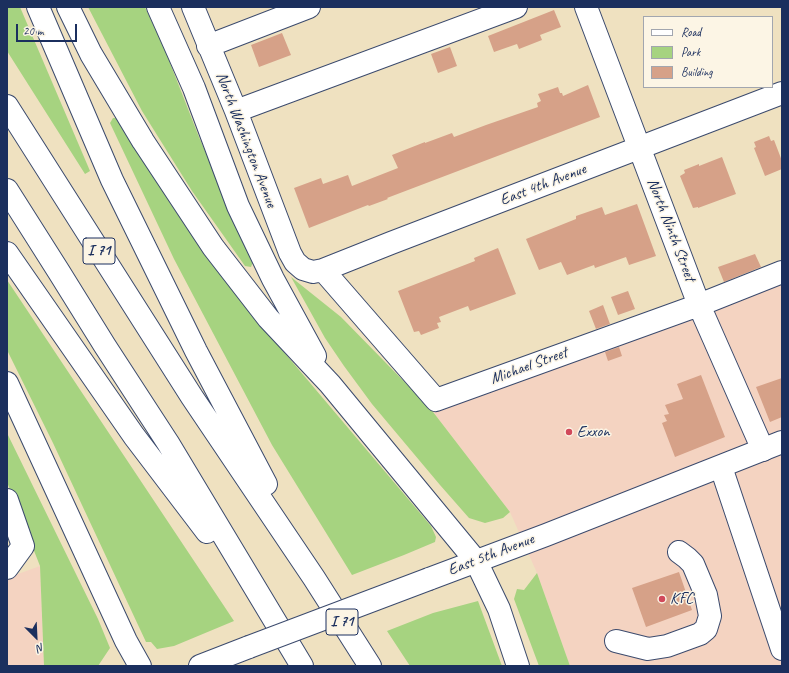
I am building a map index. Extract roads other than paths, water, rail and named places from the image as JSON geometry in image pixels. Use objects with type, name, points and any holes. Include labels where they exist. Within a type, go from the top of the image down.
[{"type":"main road","points":[[38,7],[112,180],[196,351],[314,578]]},
{"type":"main road","points":[[68,7],[91,54],[143,141],[213,247],[268,318],[330,384],[476,561],[499,609],[518,666]]},
{"type":"main road","points":[[158,7],[194,88],[238,206],[273,279],[330,384]]},
{"type":"main road","name":"North Washington Avenue","points":[[193,7],[236,112],[290,253],[295,262],[313,270]]},
{"type":"main road","points":[[208,46],[309,7]]},
{"type":"main road","points":[[236,112],[516,7]]},
{"type":"main road","name":"North Ninth Street","points":[[586,7],[699,305],[773,446]]},
{"type":"main road","name":"East 4th Avenue","points":[[313,270],[391,243],[782,93]]},
{"type":"main road","name":"I 71","points":[[7,106],[192,396],[314,578],[370,666]]},
{"type":"main road","points":[[7,190],[168,443],[302,666]]},
{"type":"main road","points":[[7,253],[134,436],[272,618]]},
{"type":"main road","name":"Michael Street","points":[[313,270],[436,400],[699,305],[782,272]]},
{"type":"main road","points":[[7,383],[123,634],[140,666]]},
{"type":"main road","name":"East 5th Avenue","points":[[200,666],[773,446]]},
{"type":"main road","points":[[721,467],[782,649]]},
{"type":"main road","points":[[7,500],[23,546],[7,568]]},
{"type":"main road","points":[[616,641],[648,649],[674,644],[700,634],[706,629],[710,616],[706,595],[693,564],[679,552]]},
{"type":"place","name":"Exxon","points":[[569,432]]},
{"type":"place","name":"KFC","points":[[662,599]]}]
